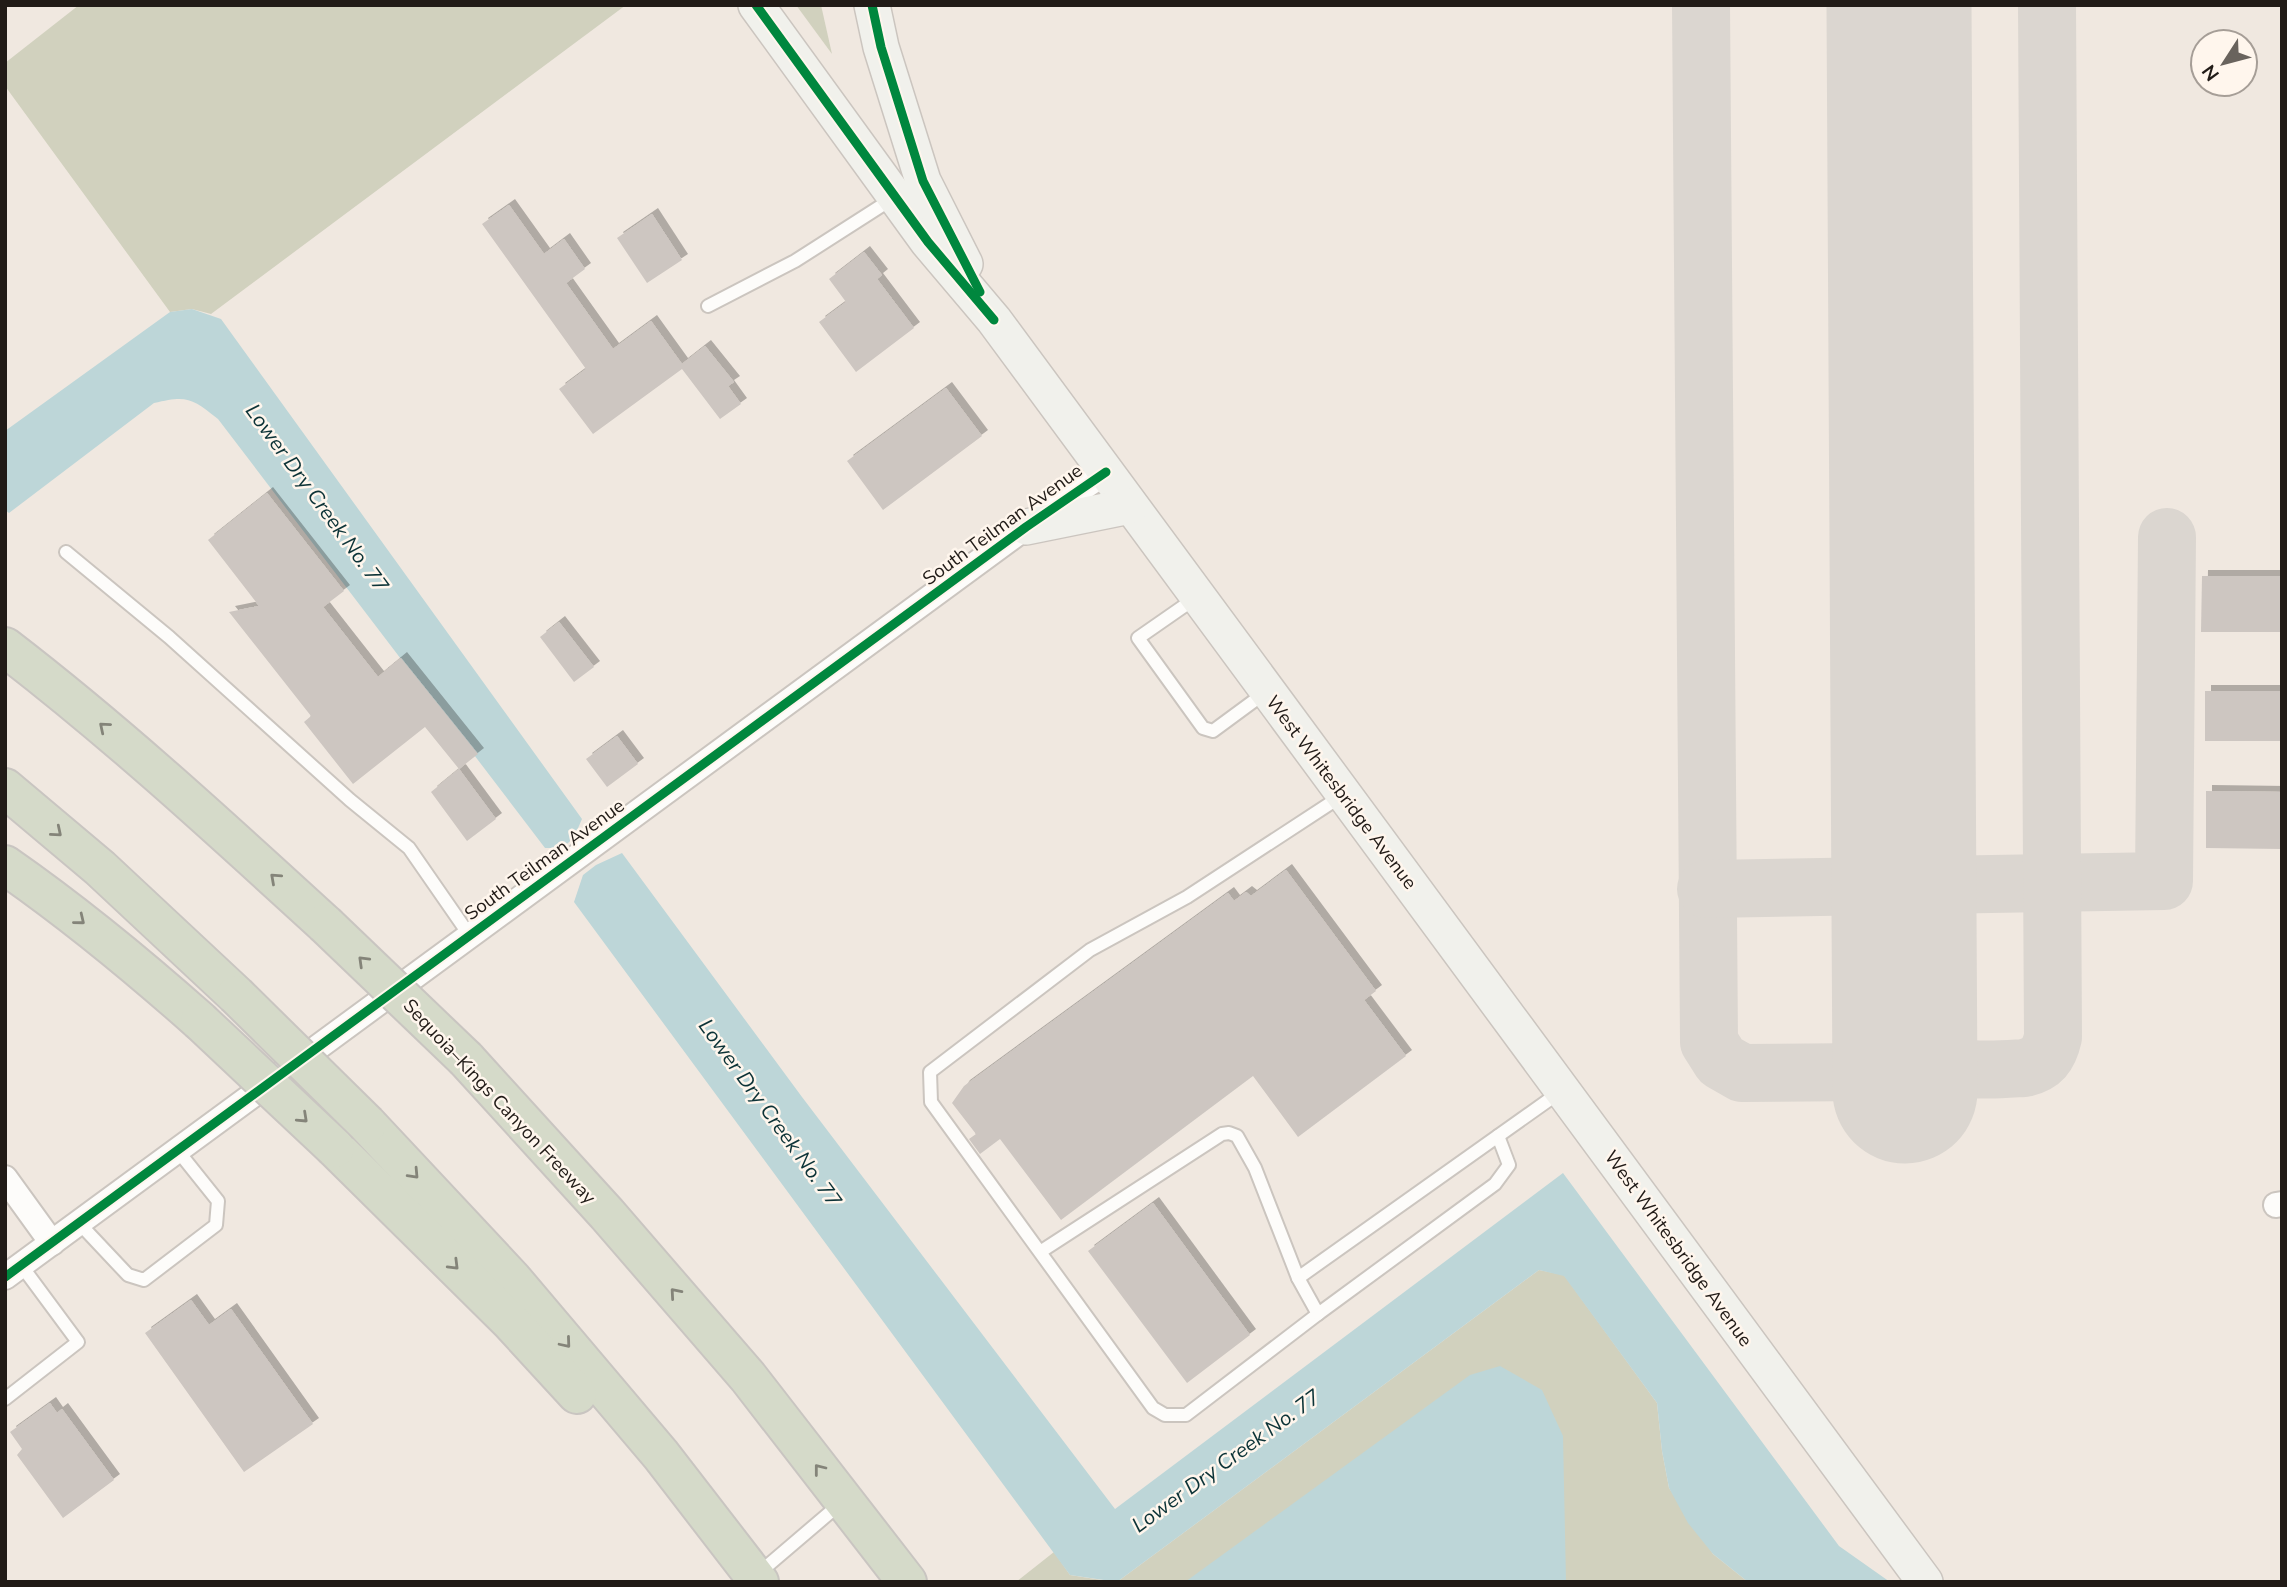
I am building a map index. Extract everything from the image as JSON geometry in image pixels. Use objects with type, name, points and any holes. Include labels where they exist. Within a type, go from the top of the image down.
[{"type":"highway","name":"Sequoia–Kings Canyon Freeway","points":[[5,645],[188,799],[325,924],[466,1059],[607,1214],[748,1377],[907,1582]]},
{"type":"highway","points":[[5,788],[100,868],[236,995],[368,1125],[521,1290],[661,1455],[750,1580]]},
{"type":"highway","points":[[5,865],[83,922],[200,1021],[335,1148],[500,1312],[750,1580]]},
{"type":"main road","name":"West Whitesbridge Avenue","points":[[756,5],[928,242],[994,320],[1925,1582]]},
{"type":"main road","points":[[872,5],[881,47],[923,181],[994,320]]},
{"type":"main road","points":[[1026,527],[1130,506]]},
{"type":"street","name":"South Teilman Avenue","points":[[13,1271],[1026,527],[1106,472]]},
{"type":"street","points":[[5,1178],[52,1243]]},
{"type":"lane","points":[[708,306],[795,261],[895,197]]},
{"type":"lane","points":[[66,552],[169,637],[350,800],[409,848],[470,936]]},
{"type":"lane","points":[[1197,597],[1138,638],[1203,727],[1213,730],[1267,692]]},
{"type":"lane","points":[[1343,794],[1188,897],[1090,950],[930,1072],[931,1102],[1153,1408],[1166,1415],[1186,1415],[1495,1184],[1509,1165],[1498,1136]]},
{"type":"lane","points":[[1298,1278],[1563,1091]]},
{"type":"lane","points":[[1040,1252],[1222,1134],[1229,1133],[1237,1136],[1255,1168],[1298,1278],[1318,1314]]},
{"type":"lane","points":[[79,1223],[128,1275],[145,1280],[216,1225],[218,1200],[178,1150]]},
{"type":"lane","points":[[5,1399],[78,1342],[13,1271]]},
{"type":"lane","points":[[750,1580],[844,1501]]},
{"type":"green space","points":[[79,5],[626,5],[211,314],[192,309],[170,312],[5,86],[5,63]]},
{"type":"green space","points":[[796,5],[821,5],[832,54]]},
{"type":"green space","points":[[1539,1270],[1564,1275],[1657,1403],[1669,1488],[1713,1554],[1748,1582],[1117,1582]]},
{"type":"green space","points":[[1054,1552],[1070,1575],[1114,1582],[1016,1582]]},
{"type":"water","name":"Lower Dry Creek No. 77","points":[[192,309],[221,319],[582,819],[570,842],[560,847],[545,848],[218,419],[202,407],[182,399],[154,403],[9,513],[5,510],[5,431],[170,312]]},
{"type":"water","name":"Lower Dry Creek No. 77","points":[[622,853],[802,1097],[1115,1509],[1563,1173],[1839,1546],[1890,1582],[1748,1582],[1713,1554],[1688,1523],[1669,1488],[1657,1403],[1564,1276],[1539,1270],[1117,1582],[1070,1575],[574,902],[583,875],[596,865]]},
{"type":"water","points":[[1500,1366],[1542,1390],[1563,1436],[1566,1582],[1185,1582],[1470,1375]]},
{"type":"building","points":[[509,205],[544,254],[564,239],[585,269],[566,283],[613,349],[651,321],[682,364],[705,346],[734,382],[728,386],[741,404],[720,419],[682,369],[593,434],[559,389],[586,369],[482,224]]},
{"type":"building","points":[[652,214],[682,260],[647,283],[617,238]]},
{"type":"building","points":[[864,252],[882,275],[877,279],[914,328],[856,372],[819,322],[846,302],[829,279]]},
{"type":"building","points":[[946,388],[982,436],[883,510],[847,461]]},
{"type":"building","points":[[267,493],[344,591],[323,607],[378,677],[401,658],[478,754],[459,769],[425,727],[353,784],[304,722],[311,716],[229,612],[259,606],[208,540]]},
{"type":"building","points":[[2202,576],[2282,576],[2282,632],[2201,632]]},
{"type":"building","points":[[559,622],[594,667],[574,682],[540,637]]},
{"type":"building","points":[[2205,691],[2282,691],[2282,741],[2205,741]]},
{"type":"building","points":[[617,736],[638,764],[607,787],[586,759]]},
{"type":"building","points":[[459,769],[496,819],[467,841],[431,792]]},
{"type":"building","points":[[2206,791],[2282,792],[2282,849],[2206,848]]},
{"type":"building","points":[[1286,870],[1376,991],[1364,1000],[1406,1056],[1298,1137],[1253,1076],[1061,1220],[1000,1139],[980,1154],[969,1139],[976,1134],[952,1103],[964,1086],[1228,893],[1234,901],[1246,892],[1251,896]]},
{"type":"building","points":[[1153,1203],[1250,1335],[1187,1383],[1088,1251]]},
{"type":"building","points":[[191,1300],[209,1325],[231,1309],[313,1424],[244,1472],[145,1333]]},
{"type":"building","points":[[50,1403],[57,1413],[62,1409],[114,1480],[63,1518],[17,1455],[22,1449],[10,1432]]},
{"type":"taxiway","points":[[1701,5],[1709,1042],[1721,1061],[1742,1073],[1867,1072],[1887,1060],[1898,1044],[1904,1002]]},
{"type":"taxiway","points":[[1904,1002],[1914,1039],[1922,1051],[1947,1065],[1995,1070],[2024,1068],[2044,1058],[2053,1037],[2047,5]]},
{"type":"taxiway","points":[[1706,889],[2164,881],[2167,537]]},
{"type":"runway","points":[[1899,5],[1905,1091]]},
{"type":"cycle path","points":[[756,5],[928,242],[994,320]]},
{"type":"cycle path","points":[[872,5],[881,47],[923,181],[980,292]]},
{"type":"cycle path","points":[[5,1277],[1026,527],[1106,472]]}]
